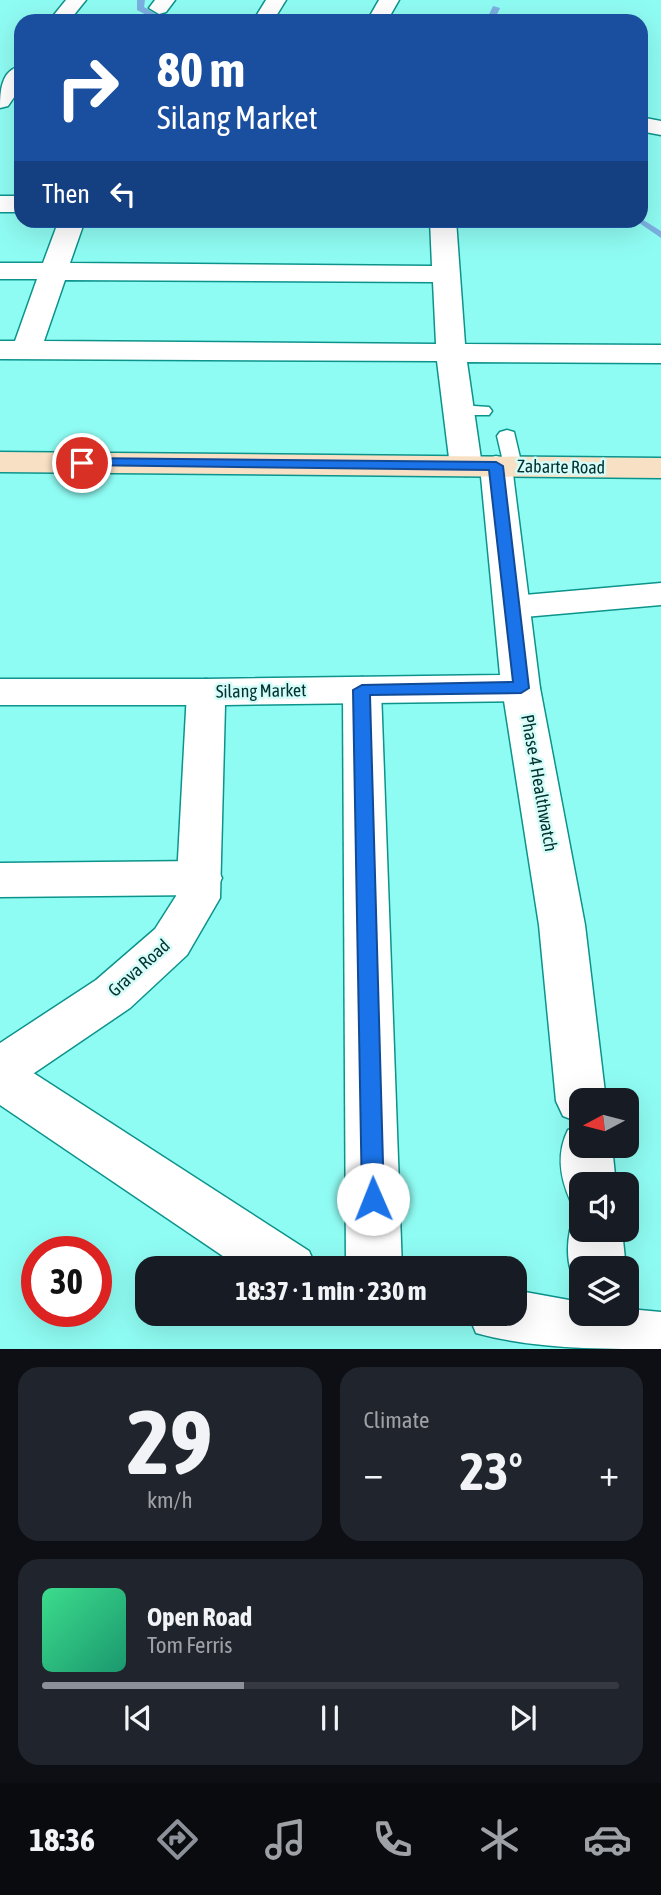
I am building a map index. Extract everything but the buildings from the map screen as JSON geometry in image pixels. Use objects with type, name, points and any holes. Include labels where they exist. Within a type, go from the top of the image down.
[{"type":"main road","name":"Zabarte Road","points":[[0,462],[495,458],[661,468]]},
{"type":"street","points":[[65,14],[76,0]]},
{"type":"street","points":[[69,228],[53,272],[13,350],[661,354]]},
{"type":"street","name":"Phase 4 Healthwatch","points":[[443,228],[451,353],[470,411],[495,458],[521,688],[562,925],[580,1088]]},
{"type":"street","points":[[0,271],[445,274]]},
{"type":"street","points":[[513,607],[661,594]]},
{"type":"street","name":"Silang Market","points":[[0,692],[521,688]]},
{"type":"street","points":[[362,690],[374,1256]]},
{"type":"street","name":"Grava Road","points":[[0,1069],[113,994],[171,942],[198,898],[206,692]]},
{"type":"street","points":[[0,880],[200,878]]},
{"type":"street","points":[[0,1078],[269,1256]]},
{"type":"street","points":[[527,1318],[627,1331]]},
{"type":"waterway","points":[[141,0],[140,8],[151,14]]},
{"type":"waterway","points":[[493,14],[496,8]]},
{"type":"waterway","points":[[648,226],[661,235]]},
{"type":"route","points":[[82,463],[496,466],[521,688],[362,690],[373,1199]]}]
